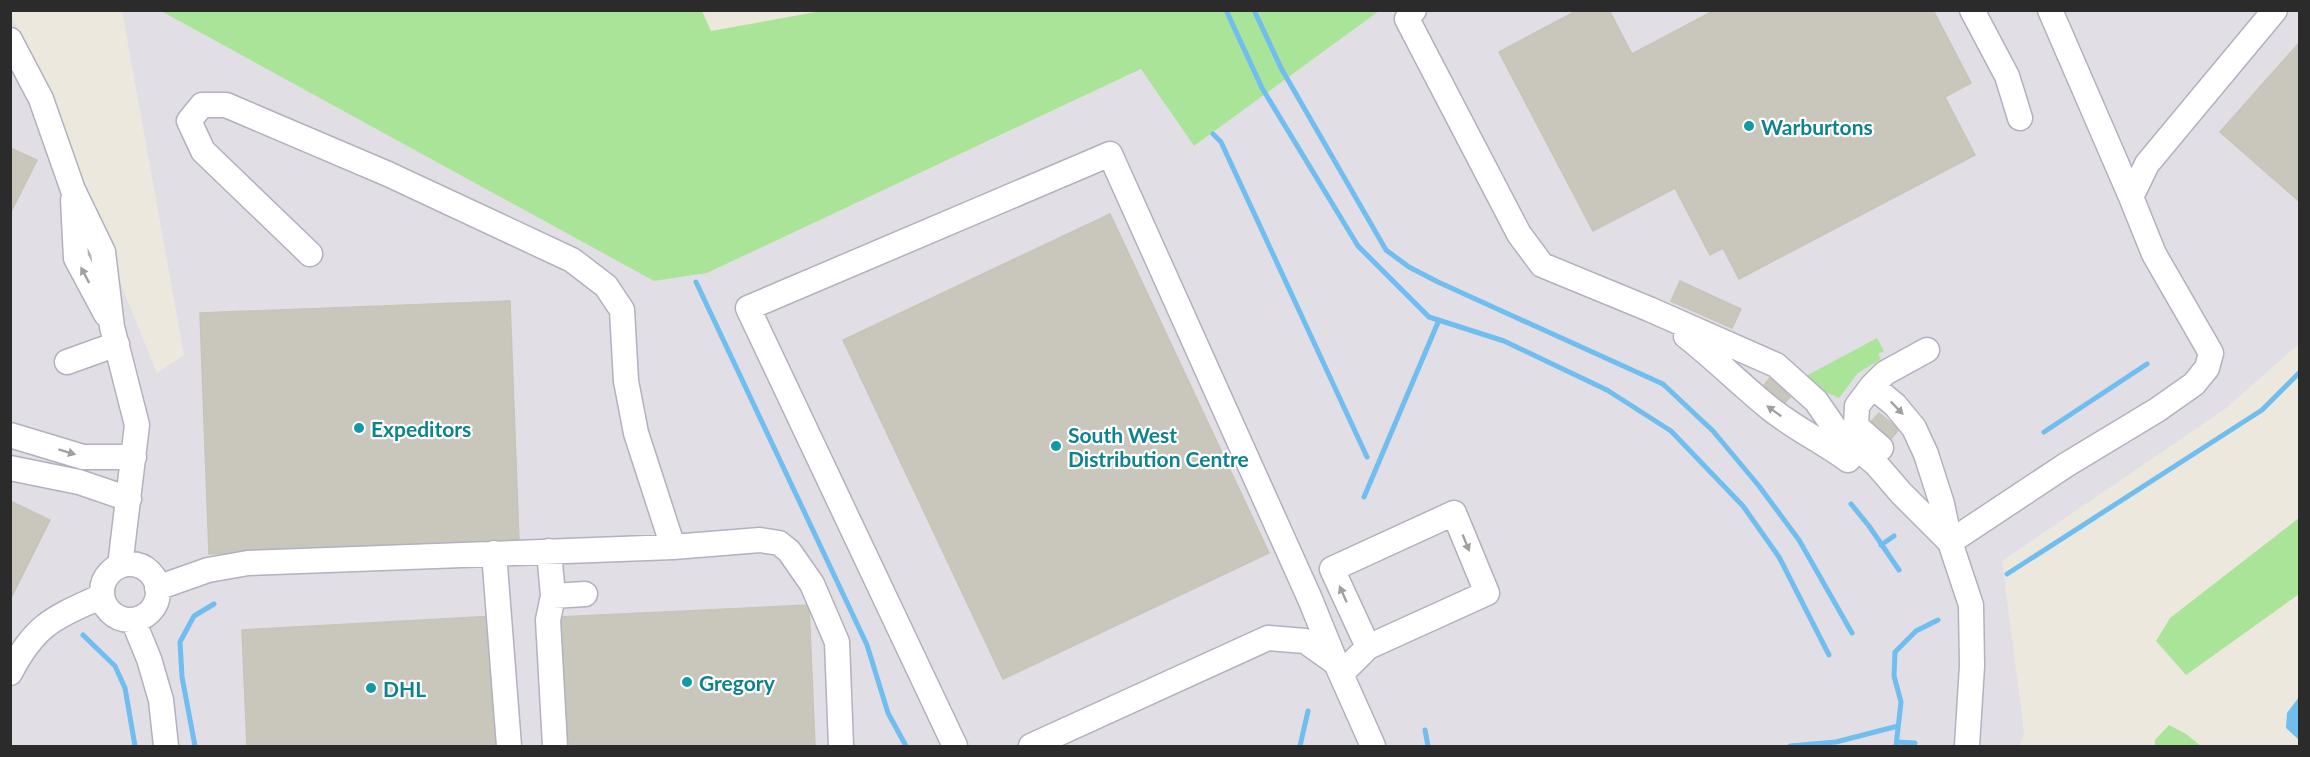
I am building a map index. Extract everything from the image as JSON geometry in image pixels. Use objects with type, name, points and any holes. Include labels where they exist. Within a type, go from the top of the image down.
[{"type":"street","points":[[1414,10],[1407,19],[1519,234],[1542,265],[1776,365],[1816,401],[1836,430],[1876,464],[1901,493],[1950,542]]},
{"type":"street","points":[[1972,10],[2007,76],[2020,118]]},
{"type":"street","points":[[1950,542],[2194,384],[2207,368],[2211,353],[2154,254],[2050,10]]},
{"type":"street","points":[[2131,197],[2147,164],[2275,10]]},
{"type":"street","points":[[10,40],[41,99],[73,190],[76,258],[114,335],[137,425],[120,566]]},
{"type":"street","points":[[310,254],[203,151],[189,121],[202,105],[226,105],[388,174],[572,260],[606,286],[622,310],[626,381],[636,433],[673,547]]},
{"type":"street","points":[[955,747],[748,308],[1110,154],[1374,747]]},
{"type":"street","points":[[1649,309],[1715,359],[1767,406],[1793,425],[1824,442],[1874,479],[1901,493]]},
{"type":"street","points":[[66,362],[114,335]]},
{"type":"street","points":[[1816,401],[1844,413],[1857,406],[1885,373],[1927,350]]},
{"type":"street","points":[[1872,386],[1895,405],[1914,428],[1942,504],[1950,542],[1971,605],[1973,630],[1967,747]]},
{"type":"street","points":[[1857,406],[1856,426],[1894,460],[1921,513]]},
{"type":"street","points":[[10,435],[83,457],[134,457]]},
{"type":"street","points":[[10,468],[79,482],[129,499]]},
{"type":"street","points":[[1338,668],[1368,647],[1487,593],[1454,513],[1332,569],[1368,647]]},
{"type":"street","points":[[157,588],[208,570],[248,563],[673,547],[760,540],[779,543],[789,551],[812,584],[837,642],[841,747]]},
{"type":"street","points":[[549,551],[553,596],[548,620],[555,747]]},
{"type":"street","points":[[494,553],[508,747]]},
{"type":"street","points":[[128,564],[143,567],[155,579],[157,588],[155,603],[149,612],[133,620],[120,618],[111,613],[102,596],[105,579],[112,570],[120,566],[128,564]]},
{"type":"street","points":[[553,596],[585,594]]},
{"type":"street","points":[[10,673],[32,637],[51,620],[102,596]]},
{"type":"street","points":[[133,620],[149,659],[161,699],[166,747]]},
{"type":"street","points":[[1031,747],[1268,638],[1305,641],[1338,668]]},
{"type":"shaded area","points":[[10,11],[157,373],[184,355],[122,11],[161,11],[654,281],[707,273],[1142,69],[1194,146],[1379,11],[2299,11],[2299,344],[2225,409],[2002,561],[2024,732],[2020,746],[11,746]]},
{"type":"green space","points":[[827,10],[1379,11],[1194,146],[1141,69],[707,273],[654,281],[161,11],[702,11],[711,31]]},
{"type":"green space","points":[[1877,338],[1884,351],[1878,354],[1881,359],[1858,373],[1839,398],[1821,390],[1806,376]]},
{"type":"green space","points":[[2299,518],[2299,594],[2186,675],[2156,641],[2170,618]]},
{"type":"green space","points":[[2169,725],[2186,734],[2201,746],[2155,746],[2155,740]]},
{"type":"water","points":[[2299,697],[2300,740],[2286,728],[2287,713]]},
{"type":"building","name":"Warburtons","points":[[1578,10],[1609,10],[1632,54],[1715,10],[1933,10],[1971,83],[1945,97],[1975,155],[1739,279],[1723,248],[1710,255],[1675,188],[1593,231],[1499,52]]},
{"type":"building","points":[[2300,42],[2300,202],[2220,132]]},
{"type":"building","points":[[10,148],[37,160],[10,214]]},
{"type":"building","name":"South West Distribution Centre","points":[[1110,214],[1269,553],[1003,679],[843,340]]},
{"type":"building","points":[[1680,281],[1741,309],[1732,328],[1671,301]]},
{"type":"building","name":"Expeditors","points":[[510,301],[519,542],[209,554],[200,313]]},
{"type":"building","points":[[1770,378],[1790,397],[1784,404],[1764,385]]},
{"type":"building","points":[[1879,413],[1899,429],[1891,439],[1870,423]]},
{"type":"building","points":[[10,501],[50,520],[10,600]]},
{"type":"building","name":"Gregory","points":[[809,605],[815,746],[564,746],[559,617]]},
{"type":"building","name":"DHL","points":[[495,616],[499,746],[247,746],[242,630]]},
{"type":"waterway","points":[[1226,10],[1262,88],[1358,246],[1429,317],[1504,341],[1607,390],[1671,431],[1743,506],[1779,557],[1829,655]]},
{"type":"waterway","points":[[1254,10],[1281,68],[1386,250],[1409,267],[1438,282],[1663,384],[1713,431],[1759,486],[1799,540],[1852,633]]},
{"type":"waterway","points":[[1213,134],[1221,142],[1367,457]]},
{"type":"waterway","points":[[696,282],[867,645],[888,713],[906,746]]},
{"type":"waterway","points":[[1364,497],[1439,320]]},
{"type":"waterway","points":[[2044,432],[2147,364]]},
{"type":"waterway","points":[[2007,574],[2262,410],[2300,372]]},
{"type":"waterway","points":[[1851,504],[1899,570]]},
{"type":"waterway","points":[[1881,545],[1894,536]]},
{"type":"waterway","points":[[195,746],[182,677],[180,642],[194,616],[214,604]]},
{"type":"waterway","points":[[1896,746],[1901,702],[1894,676],[1895,652],[1916,631],[1938,620]]},
{"type":"waterway","points":[[83,635],[115,666],[125,688],[135,746]]},
{"type":"waterway","points":[[1300,746],[1308,711]]},
{"type":"waterway","points":[[1790,746],[1836,742],[1898,726]]},
{"type":"waterway","points":[[1425,730],[1428,746]]},
{"type":"waterway","points":[[1897,742],[1915,743]]},
{"type":"place","name":"Warburtons","points":[[1749,126]]},
{"type":"place","name":"Expeditors","points":[[359,428]]},
{"type":"place","name":"South West Distribution Centre","points":[[1056,446]]},
{"type":"place","name":"Gregory","points":[[687,682]]},
{"type":"place","name":"DHL","points":[[371,688]]}]
